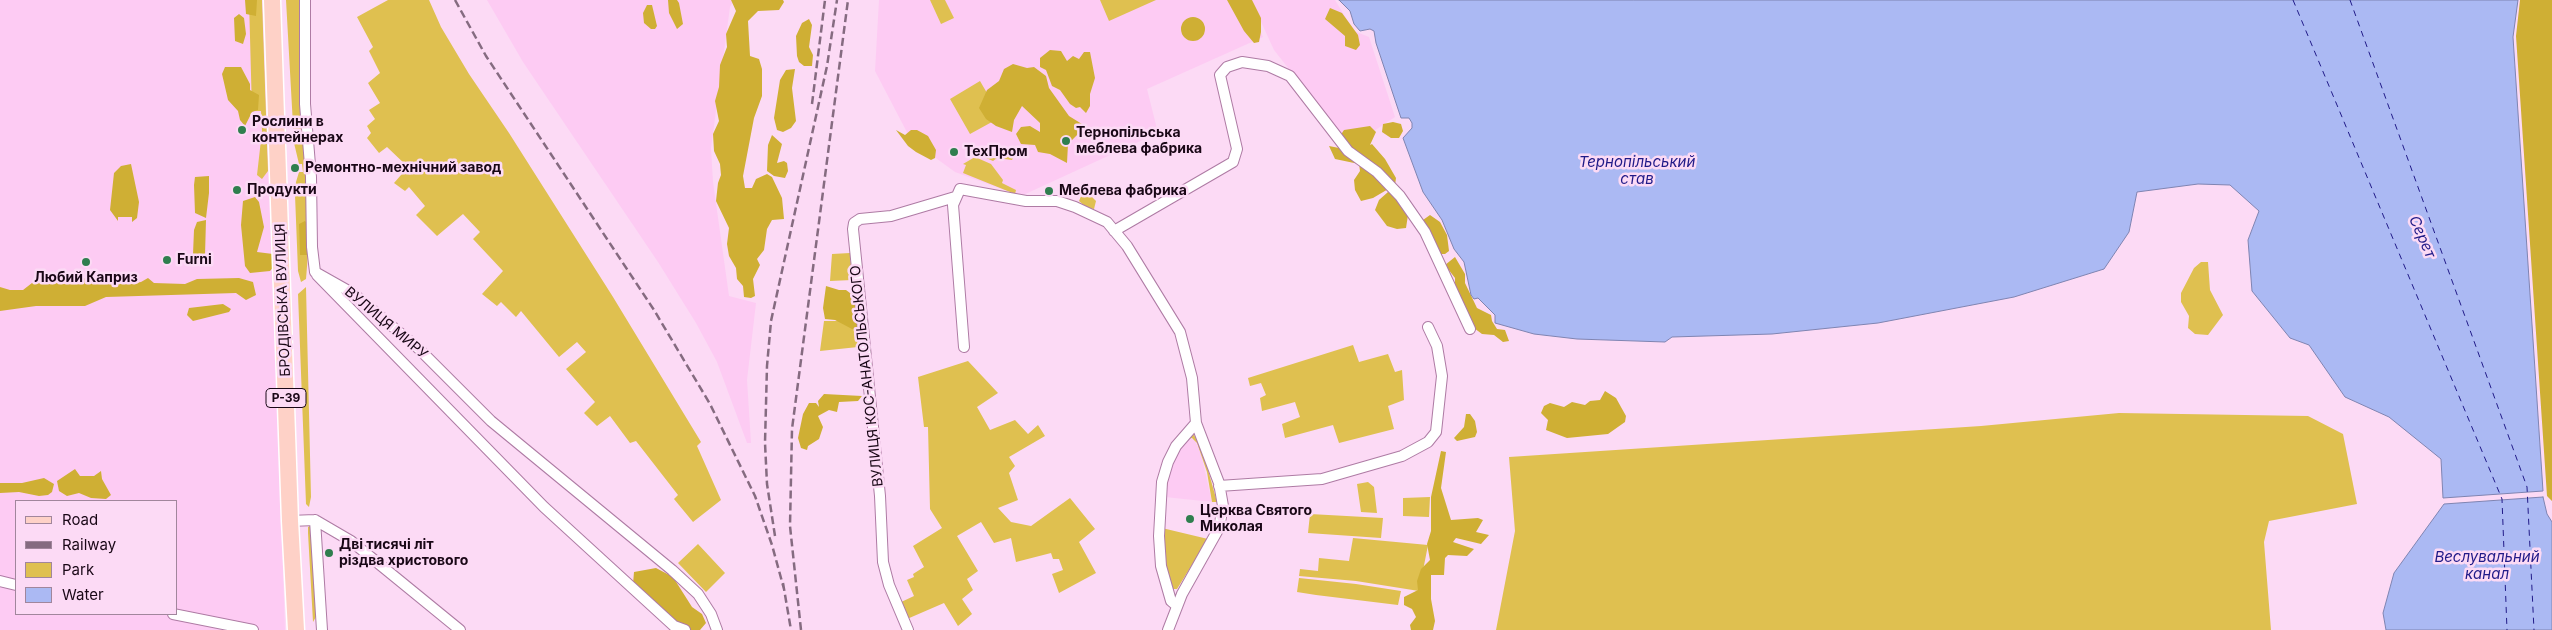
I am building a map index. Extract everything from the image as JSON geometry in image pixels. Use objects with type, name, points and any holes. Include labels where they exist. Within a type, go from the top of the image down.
[{"type":"main road","name":"БРОДІВСЬКА ВУЛИЦЯ","points":[[272,0],[290,521],[296,630]]},
{"type":"street","points":[[305,0],[305,104],[311,177],[312,247],[315,272]]},
{"type":"street","points":[[1114,231],[1232,162],[1237,148],[1220,76],[1227,67],[1242,62],[1262,64],[1290,76],[1348,151],[1377,172],[1400,196],[1425,232],[1470,329]]},
{"type":"street","points":[[964,347],[956,267],[953,206],[958,193],[1026,201],[1057,201],[1095,215],[1107,222],[1132,254],[1180,332],[1192,378],[1196,423],[1219,486],[1223,506],[1219,528],[1208,551],[1194,570],[1168,630]]},
{"type":"street","name":"ВУЛИЦЯ КОС-АНАТОЛЬСЬКОГО","points":[[908,630],[891,592],[882,562],[880,496],[853,229],[854,222],[860,219],[891,216],[958,193]]},
{"type":"street","name":"ВУЛИЦЯ МИРУ","points":[[315,272],[544,507],[674,626],[685,630]]},
{"type":"street","name":"ВУЛИЦЯ МИРУ","points":[[315,272],[354,294],[419,349],[492,421],[672,570],[698,594],[710,614],[716,630]]},
{"type":"street","points":[[1219,486],[1322,479],[1402,456],[1428,442],[1436,432],[1442,376],[1437,346],[1428,327]]},
{"type":"street","points":[[1177,606],[1171,600],[1161,566],[1159,536],[1162,482],[1168,462],[1176,446],[1196,423]]},
{"type":"street","points":[[290,521],[315,520],[350,541],[460,630]]},
{"type":"street","points":[[315,520],[322,630]]},
{"type":"street","points":[[0,581],[15,585]]},
{"type":"street","points":[[178,615],[253,630]]},
{"type":"shaded area","points":[[0,0],[264,0],[285,630],[0,630]]},
{"type":"shaded area","points":[[245,0],[257,0],[256,16],[246,14]]},
{"type":"shaded area","points":[[487,0],[734,0],[730,7],[711,148],[713,182],[729,296],[756,303],[747,380],[751,443],[747,443],[717,362],[696,323],[658,262],[523,62]]},
{"type":"shaded area","points":[[668,0],[677,0],[679,3],[683,24],[677,29],[669,13]]},
{"type":"shaded area","points":[[731,0],[783,0],[784,2],[779,10],[758,11],[748,21],[750,56],[759,59],[762,69],[762,96],[754,118],[743,176],[745,188],[752,188],[756,179],[767,174],[772,177],[782,198],[784,219],[772,220],[767,229],[764,250],[757,259],[760,265],[753,279],[755,296],[751,298],[744,297],[743,286],[737,279],[736,268],[729,256],[727,244],[729,228],[716,201],[721,175],[720,164],[714,151],[713,134],[719,121],[715,101],[719,87],[720,65],[727,47],[726,34],[736,11]]},
{"type":"shaded area","points":[[879,0],[1246,0],[1263,37],[1147,89],[1158,133],[1021,196],[955,172],[911,140],[875,71]]},
{"type":"shaded area","points":[[1227,0],[1252,0],[1261,18],[1259,42],[1254,43],[1244,31]]},
{"type":"shaded area","points":[[1251,0],[1335,0],[1354,31],[1369,37],[1395,117],[1350,147],[1274,50]]},
{"type":"shaded area","points":[[2520,0],[2552,0],[2552,501],[2547,496],[2516,36]]},
{"type":"shaded area","points":[[647,5],[652,5],[657,26],[655,29],[651,29],[644,23],[643,13]]},
{"type":"shaded area","points":[[1330,8],[1342,13],[1358,35],[1360,45],[1356,50],[1345,46],[1345,36],[1325,19]]},
{"type":"shaded area","points":[[239,14],[244,18],[246,34],[243,44],[235,41],[234,18]]},
{"type":"shaded area","points":[[1193,17],[1198,18],[1204,24],[1204,34],[1198,40],[1193,41],[1188,40],[1182,34],[1181,29],[1182,24],[1188,18]]},
{"type":"shaded area","points":[[809,19],[812,25],[809,47],[813,55],[812,66],[804,66],[799,62],[797,56],[796,36],[802,23]]},
{"type":"shaded area","points":[[1050,50],[1061,51],[1067,61],[1073,56],[1079,59],[1084,52],[1090,52],[1095,78],[1090,94],[1090,106],[1086,113],[1080,107],[1076,108],[1070,104],[1060,90],[1052,86],[1046,70],[1040,67],[1040,58]]},
{"type":"shaded area","points":[[1013,64],[1027,68],[1034,67],[1046,76],[1049,88],[1069,116],[1090,129],[1085,135],[1078,134],[1068,144],[1067,163],[1050,154],[1038,152],[1035,145],[1021,144],[1016,134],[1021,127],[1030,126],[1040,132],[1040,123],[1022,106],[1014,120],[1012,132],[996,126],[986,119],[979,108],[987,90],[999,81],[1004,69]]},
{"type":"shaded area","points":[[225,67],[241,67],[250,84],[250,90],[259,95],[258,110],[252,112],[245,126],[240,120],[238,111],[228,100],[222,74]]},
{"type":"shaded area","points":[[795,69],[792,88],[796,121],[791,128],[783,132],[777,130],[774,118],[780,80],[786,70]]},
{"type":"shaded area","points":[[1393,122],[1401,124],[1403,131],[1399,138],[1391,138],[1382,132],[1383,124]]},
{"type":"shaded area","points":[[1370,126],[1376,132],[1370,145],[1372,144],[1385,159],[1396,178],[1395,185],[1373,198],[1361,201],[1355,190],[1354,180],[1360,171],[1359,164],[1335,159],[1329,146],[1344,149],[1340,136],[1344,130]]},
{"type":"shaded area","points":[[896,130],[905,135],[911,130],[917,130],[928,136],[936,150],[935,158],[931,160],[916,152],[908,146]]},
{"type":"shaded area","points":[[772,135],[782,144],[777,163],[784,161],[787,163],[788,171],[785,178],[774,176],[767,171],[768,145]]},
{"type":"shaded area","points":[[131,164],[139,202],[137,218],[132,222],[132,217],[118,217],[118,221],[110,210],[114,173],[121,166]]},
{"type":"shaded area","points":[[209,176],[206,218],[195,213],[194,185],[195,177]]},
{"type":"shaded area","points":[[1388,192],[1394,195],[1408,215],[1406,228],[1397,229],[1387,226],[1375,210],[1379,200]]},
{"type":"shaded area","points":[[255,197],[259,202],[264,227],[257,252],[273,254],[276,264],[270,271],[250,273],[245,266],[241,225],[243,201]]},
{"type":"shaded area","points":[[1430,215],[1440,222],[1447,235],[1449,251],[1445,254],[1440,254],[1439,249],[1426,232],[1423,220]]},
{"type":"shaded area","points":[[206,220],[205,255],[208,259],[198,263],[193,254],[194,230],[197,222]]},
{"type":"shaded area","points":[[305,221],[309,226],[309,251],[307,255],[300,255],[299,224]]},
{"type":"shaded area","points":[[1455,257],[1465,274],[1465,283],[1477,308],[1491,315],[1497,329],[1505,330],[1509,341],[1503,342],[1494,335],[1482,334],[1474,328],[1455,291],[1455,278],[1445,265]]},
{"type":"shaded area","points":[[88,278],[127,284],[141,282],[148,278],[154,283],[185,284],[197,279],[239,278],[253,282],[256,295],[246,300],[236,293],[106,297],[85,306],[36,306],[0,311],[0,287],[10,290],[23,290],[32,283]]},
{"type":"shaded area","points":[[826,286],[846,290],[854,296],[859,330],[852,329],[835,320],[825,319],[823,308]]},
{"type":"shaded area","points":[[223,304],[231,309],[229,312],[193,321],[187,315],[189,308]]},
{"type":"shaded area","points":[[1605,391],[1616,398],[1626,416],[1625,422],[1608,434],[1567,438],[1546,430],[1548,420],[1541,413],[1544,406],[1550,403],[1564,407],[1572,402],[1585,405],[1590,401],[1600,400]]},
{"type":"shaded area","points":[[824,394],[862,396],[858,401],[839,402],[837,412],[829,410],[818,416],[823,427],[819,439],[808,446],[807,450],[801,448],[798,438],[803,414],[809,403],[816,403],[819,407],[818,401]]},
{"type":"shaded area","points":[[1466,414],[1470,414],[1475,421],[1477,432],[1475,437],[1457,441],[1454,438],[1464,427]]},
{"type":"shaded area","points":[[1188,438],[1195,440],[1201,454],[1212,502],[1165,497],[1171,465],[1181,444]]},
{"type":"shaded area","points":[[1441,451],[1446,452],[1441,488],[1451,520],[1478,518],[1483,520],[1476,532],[1489,535],[1481,544],[1456,538],[1453,542],[1474,549],[1467,556],[1448,555],[1445,558],[1444,575],[1431,575],[1431,599],[1435,621],[1433,630],[1411,630],[1410,625],[1416,617],[1412,609],[1404,605],[1404,597],[1418,590],[1417,581],[1421,569],[1430,560],[1427,544],[1431,531],[1431,497]]},
{"type":"shaded area","points":[[75,469],[80,476],[94,476],[101,471],[102,479],[111,495],[106,499],[91,498],[79,493],[67,496],[59,491],[57,481]]},
{"type":"shaded area","points":[[44,478],[54,484],[52,492],[48,495],[39,496],[19,492],[0,493],[0,483],[22,483]]},
{"type":"shaded area","points":[[656,568],[673,577],[692,607],[702,614],[706,623],[700,630],[690,630],[683,624],[665,616],[633,584],[634,572]]},
{"type":"green space","points":[[249,0],[262,0],[268,171],[262,179],[257,175],[262,131],[261,111],[252,111]]},
{"type":"green space","points":[[286,0],[300,0],[300,110],[307,171],[308,254],[306,279],[301,282],[298,271],[295,195],[299,172],[303,172],[294,143]]},
{"type":"green space","points":[[388,0],[429,0],[441,27],[469,74],[509,133],[613,297],[701,442],[697,446],[721,500],[693,522],[674,499],[678,495],[636,441],[630,443],[610,416],[597,426],[584,413],[595,402],[566,369],[586,352],[577,342],[559,357],[521,311],[516,317],[501,302],[497,306],[482,294],[503,271],[473,239],[480,232],[463,214],[437,236],[416,215],[425,206],[409,187],[405,191],[394,183],[408,167],[387,147],[379,153],[367,138],[371,133],[367,126],[375,119],[369,110],[380,103],[368,83],[380,73],[369,51],[373,47],[357,17]]},
{"type":"green space","points":[[930,0],[945,0],[954,18],[941,24]]},
{"type":"green space","points":[[1100,0],[1156,0],[1109,21]]},
{"type":"green space","points":[[980,81],[1001,117],[970,134],[950,99]]},
{"type":"green space","points":[[994,147],[1014,156],[1012,160],[997,158],[993,161],[979,155]]},
{"type":"green space","points":[[975,157],[991,164],[1003,180],[1002,183],[1016,190],[1015,194],[963,173],[966,165],[963,164]]},
{"type":"green space","points":[[1088,193],[1096,201],[1094,209],[1087,208],[1079,201],[1082,194]]},
{"type":"green space","points":[[850,253],[852,280],[830,281],[832,254]]},
{"type":"green space","points":[[2201,262],[2208,262],[2210,290],[2223,315],[2208,335],[2195,334],[2188,328],[2189,316],[2181,302],[2181,293],[2194,268]]},
{"type":"green space","points":[[306,287],[311,497],[309,507],[306,504],[298,294]]},
{"type":"green space","points":[[824,321],[855,321],[858,347],[820,351]]},
{"type":"green space","points":[[1353,345],[1359,362],[1388,354],[1395,372],[1402,370],[1404,400],[1388,406],[1394,429],[1339,443],[1333,425],[1285,438],[1282,424],[1300,417],[1295,402],[1262,411],[1260,398],[1266,395],[1261,383],[1250,386],[1248,378]]},
{"type":"green space","points":[[968,361],[998,393],[977,407],[990,430],[1015,420],[1028,434],[1038,425],[1045,436],[1009,457],[1015,466],[1009,473],[1018,500],[998,508],[1011,522],[1031,526],[1070,498],[1095,529],[1079,542],[1096,573],[1059,593],[1052,574],[1063,570],[1059,559],[1053,559],[1051,553],[1016,562],[1011,538],[994,543],[981,522],[957,536],[978,571],[967,579],[973,590],[962,599],[972,614],[958,626],[944,603],[907,619],[899,603],[914,596],[907,580],[914,577],[913,574],[924,567],[913,546],[942,528],[930,509],[928,427],[924,427],[918,377]]},
{"type":"green space","points":[[2119,413],[2308,416],[2343,434],[2357,504],[2269,521],[2264,542],[2271,630],[1496,630],[1515,531],[1509,457],[1981,426]]},
{"type":"green space","points":[[1194,435],[1203,452],[1217,502],[1212,502],[1207,472],[1197,443],[1192,438],[1184,440],[1181,444],[1171,465],[1165,497],[1163,497],[1165,479],[1173,456],[1186,436]]},
{"type":"green space","points":[[1368,482],[1374,487],[1377,513],[1361,512],[1357,484]]},
{"type":"green space","points":[[1430,497],[1429,517],[1403,516],[1403,498]]},
{"type":"green space","points":[[1310,514],[1383,518],[1381,538],[1308,533]]},
{"type":"green space","points":[[311,525],[317,615],[313,622],[308,533],[308,527]]},
{"type":"green space","points":[[1162,528],[1208,539],[1177,589],[1170,589],[1168,586]]},
{"type":"green space","points":[[1353,538],[1428,545],[1419,591],[1356,581],[1299,576],[1300,569],[1318,571],[1319,558],[1349,561]]},
{"type":"green space","points":[[698,544],[725,573],[706,592],[678,563]]},
{"type":"green space","points":[[1299,578],[1401,591],[1398,605],[1316,595],[1297,592]]},
{"type":"water","name":"Тернопільський став","points":[[1339,0],[2518,0],[2513,37],[2543,491],[2443,498],[2441,459],[2389,417],[2345,397],[2309,345],[2290,338],[2252,291],[2248,240],[2259,211],[2230,185],[2198,184],[2137,192],[2129,232],[2104,269],[2014,297],[1878,323],[1772,334],[1672,337],[1665,342],[1577,339],[1534,334],[1495,323],[1495,315],[1478,298],[1474,299],[1471,295],[1464,262],[1454,249],[1442,220],[1423,192],[1403,138],[1412,128],[1412,123],[1409,118],[1401,118],[1376,43],[1374,31],[1370,29],[1360,31],[1354,24],[1350,11]]},
{"type":"water","name":"Веслувальний канал","points":[[2543,497],[2547,514],[2552,522],[2552,630],[2386,630],[2383,613],[2394,573],[2444,504]]},
{"type":"ferry route","points":[[2293,0],[2502,499],[2507,630]]},
{"type":"ferry route","points":[[2350,0],[2527,487],[2534,630]]},
{"type":"railway","points":[[455,0],[486,56],[654,310],[710,404],[755,496],[772,545],[784,589]]},
{"type":"railway","points":[[812,104],[825,0]]},
{"type":"railway","points":[[775,536],[767,484],[765,443],[767,366],[771,321],[827,66],[837,0]]},
{"type":"railway","points":[[801,630],[790,526],[792,429],[848,0]]},
{"type":"railway","points":[[783,583],[791,630]]},
{"type":"place","name":"Рослини в контейнерах","points":[[242,130]]},
{"type":"place","name":"Тернопільська меблева фабрика","points":[[1066,141]]},
{"type":"place","name":"ТехПром","points":[[954,152]]},
{"type":"place","name":"Ремонтно-мехнічний завод","points":[[295,168]]},
{"type":"place","name":"Продукти","points":[[237,190]]},
{"type":"place","name":"Меблева фабрика","points":[[1049,191]]},
{"type":"place","name":"Furni","points":[[167,260]]},
{"type":"place","name":"Любий Каприз","points":[[86,262]]},
{"type":"place","name":"Церква Святого Миколая","points":[[1190,519]]},
{"type":"place","name":"Дві тисячі літ різдва христового","points":[[329,553]]},
{"type":"water label","name":"Серет","points":[[2422,237]]}]
